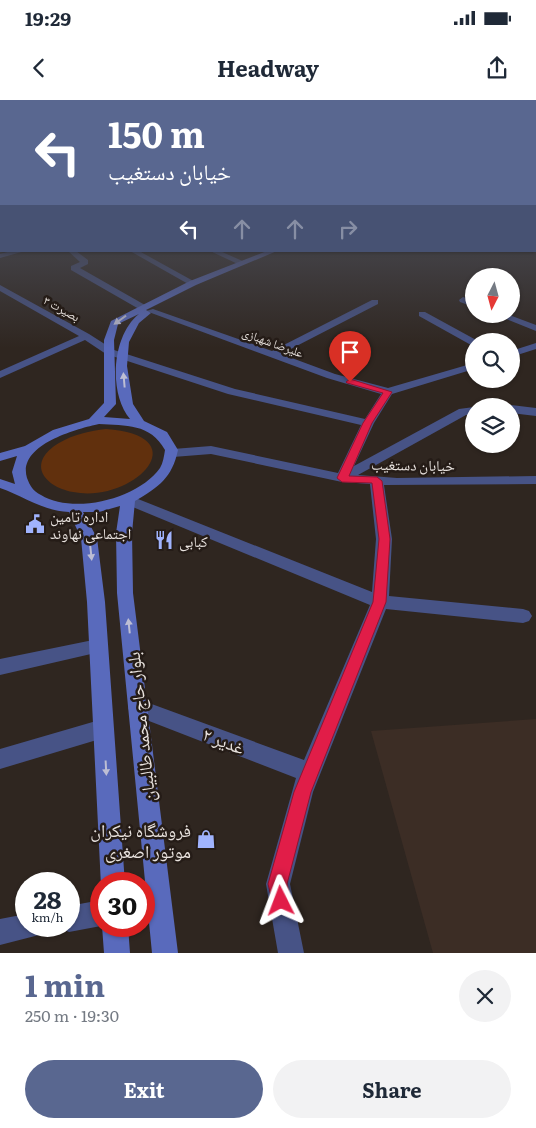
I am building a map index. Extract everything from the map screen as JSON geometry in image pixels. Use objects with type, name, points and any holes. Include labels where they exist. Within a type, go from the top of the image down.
[{"type":"main road","points":[[92,421],[110,404],[116,354],[131,325],[146,309],[193,283],[230,269]]},
{"type":"main road","points":[[140,424],[130,412],[127,404],[110,333],[114,323],[233,269]]},
{"type":"main road","points":[[0,457],[30,449],[60,430],[92,421],[118,420],[140,424],[162,434],[169,443],[173,453],[170,466],[162,478],[147,490],[128,500],[101,506],[74,508],[39,500],[27,493],[0,483]]},
{"type":"main road","points":[[27,493],[18,479],[20,464],[30,449]]},
{"type":"main road","name":"بلوار حاج محمد طالبیان","points":[[128,500],[124,534],[125,593],[165,953]]},
{"type":"main road","points":[[74,508],[89,538],[98,646],[111,872]]},
{"type":"main road","points":[[116,937],[117,953]]},
{"type":"street","name":"علیرضا شهبازی","points":[[75,269],[146,309],[331,376],[388,392]]},
{"type":"street","points":[[166,269],[193,283]]},
{"type":"street","name":"بصیرت ۳","points":[[0,288],[116,354],[232,392],[368,423]]},
{"type":"street","points":[[272,355],[375,302]]},
{"type":"street","points":[[422,314],[465,338]]},
{"type":"street","points":[[520,316],[536,317]]},
{"type":"street","points":[[520,322],[536,328]]},
{"type":"street","points":[[0,375],[86,336]]},
{"type":"street","points":[[520,351],[536,346]]},
{"type":"street","points":[[342,478],[368,423],[388,392],[465,369]]},
{"type":"street","points":[[520,410],[536,412]]},
{"type":"street","points":[[342,478],[465,412]]},
{"type":"street","name":"خیابان دستغیب","points":[[173,453],[211,450],[342,478],[377,481],[536,480]]},
{"type":"street","points":[[291,953],[278,884],[302,792],[380,602],[384,539],[377,481]]},
{"type":"street","points":[[128,500],[380,602],[523,616]]},
{"type":"street","points":[[0,667],[98,646]]},
{"type":"street","name":"غدیر ۲","points":[[138,708],[310,772]]},
{"type":"street","points":[[0,759],[103,729]]},
{"type":"street","points":[[0,932],[15,929]]},
{"type":"shaded area","points":[[106,429],[134,434],[149,443],[153,455],[147,468],[135,479],[117,488],[96,493],[73,492],[62,489],[47,479],[42,472],[41,465],[43,458],[49,450],[70,437]]},
{"type":"shaded area","points":[[536,719],[536,953],[433,953],[371,731]]},
{"type":"place","name":"اداره تامین اجتماعی نهاوند","points":[[35,524]]},
{"type":"place","name":"کبابی","points":[[164,540]]},
{"type":"place","name":"فروشگاه نیکران موتور اصغری","points":[[206,839]]},
{"type":"route","points":[[281,901],[278,884],[302,792],[380,602],[384,539],[377,481],[342,478],[368,423],[388,392],[350,382]]}]
